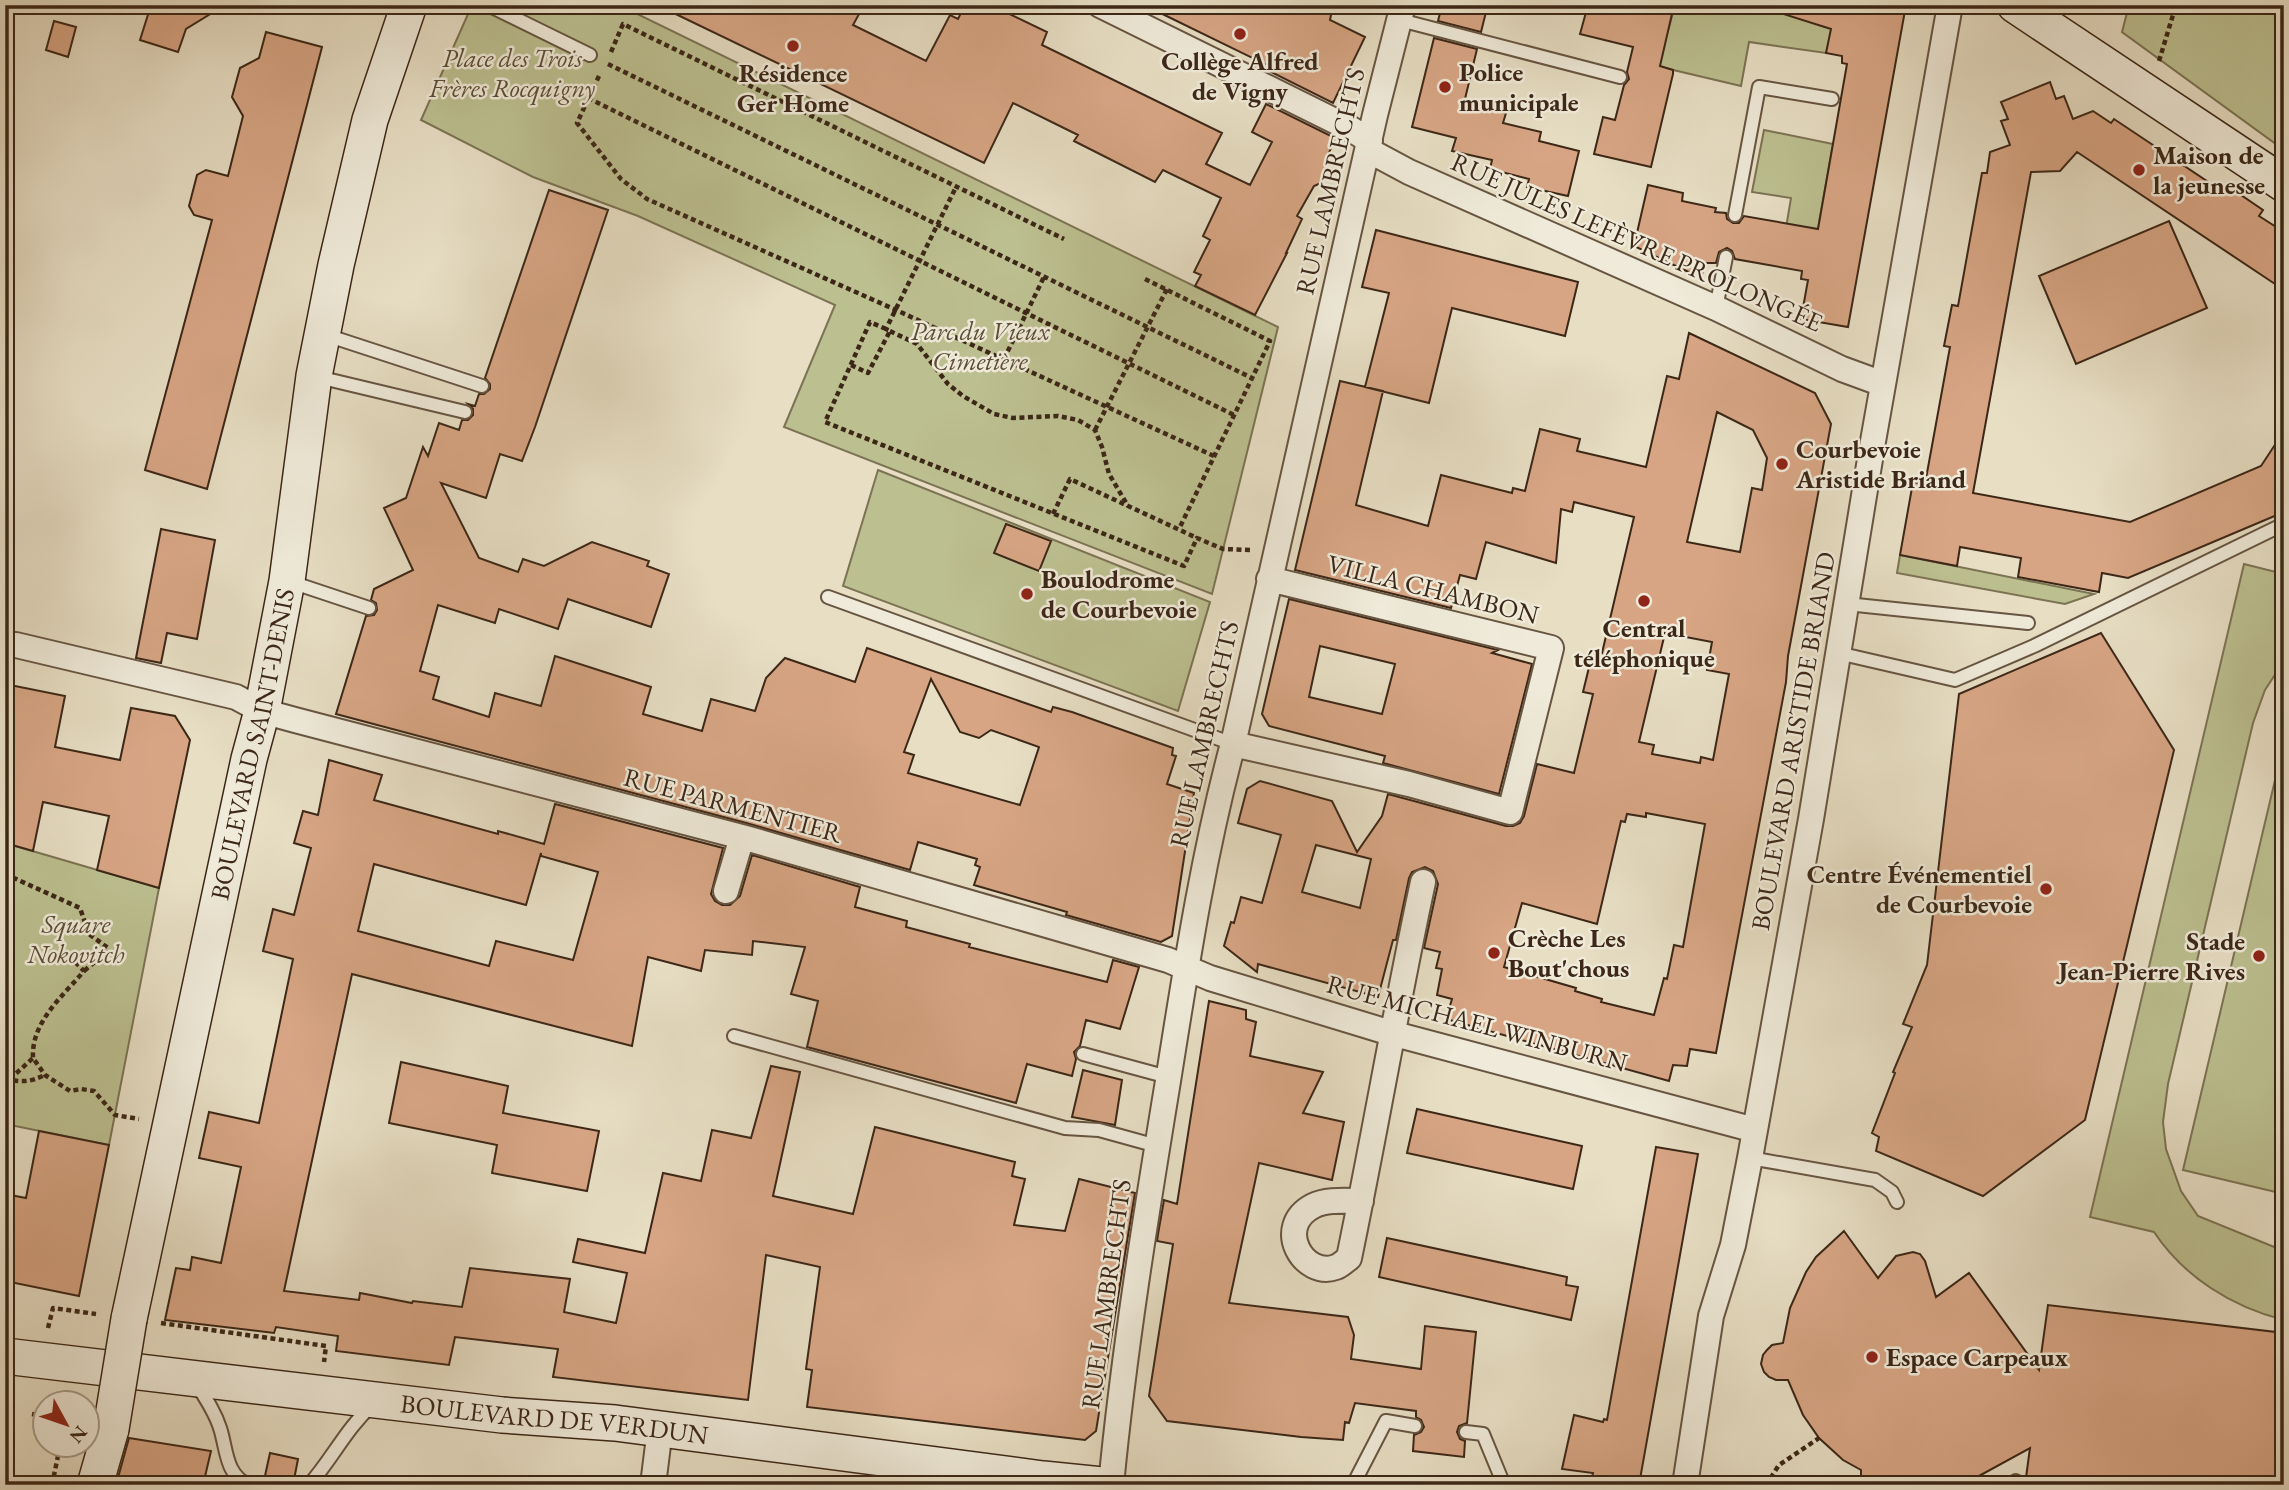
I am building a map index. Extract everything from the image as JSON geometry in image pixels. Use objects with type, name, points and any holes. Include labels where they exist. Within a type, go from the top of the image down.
[{"type":"main road","name":"BOULEVARD SAINT-DENIS","points":[[94,1485],[111,1429],[130,1319],[249,759],[262,711],[287,581],[314,376],[370,120],[409,5]]},
{"type":"main road","points":[[2015,5],[2284,184]]},
{"type":"main road","name":"BOULEVARD DE VERDUN","points":[[5,1356],[377,1401],[660,1429],[1102,1485]]},
{"type":"street","name":"RUE JULES LEFÈVRE PROLONGÉE","points":[[1100,5],[1351,129],[1369,145],[1409,172],[1716,308],[1842,369],[1883,384]]},
{"type":"street","name":"BOULEVARD ARISTIDE BRIAND","points":[[1685,1485],[1712,1316],[1733,1245],[1750,1158],[1950,5]]},
{"type":"street","name":"RUE LAMBRECHTS","points":[[1111,1485],[1157,1146],[1185,966],[1214,813],[1233,744],[1400,10]]},
{"type":"street","name":"VILLA CHAMBON","points":[[1233,744],[1409,784],[1510,812],[1551,648],[1269,579]]},
{"type":"street","name":"RUE PARMENTIER","points":[[5,645],[16,645],[236,697],[262,711],[743,837],[1185,966]]},
{"type":"street","points":[[726,891],[743,837]]},
{"type":"street","points":[[1361,1201],[1391,1033],[1423,882]]},
{"type":"street","name":"RUE MICHAEL WINBURN","points":[[1185,966],[1210,978],[1391,1033],[1755,1130]]},
{"type":"street","points":[[653,1485],[660,1429]]},
{"type":"lane","points":[[488,5],[590,55]]},
{"type":"lane","points":[[1400,10],[1620,77]]},
{"type":"lane","points":[[1735,215],[1759,87],[1832,99]]},
{"type":"lane","points":[[1716,308],[1726,257]]},
{"type":"lane","points":[[323,334],[482,386]]},
{"type":"lane","points":[[314,376],[465,412]]},
{"type":"lane","points":[[1838,653],[1955,680],[2046,640],[2284,524]]},
{"type":"lane","points":[[287,581],[369,607]]},
{"type":"lane","points":[[828,597],[1233,744]]},
{"type":"lane","points":[[1847,604],[2028,624]]},
{"type":"lane","points":[[734,1036],[1065,1128],[1099,1130],[1157,1146]]},
{"type":"lane","points":[[1083,1054],[1168,1077]]},
{"type":"lane","points":[[1750,1158],[1875,1180],[1892,1192],[1897,1202]]},
{"type":"lane","points":[[192,1378],[212,1409],[221,1430],[228,1462],[240,1481],[249,1485]]},
{"type":"lane","points":[[310,1485],[357,1419],[377,1401]]},
{"type":"lane","points":[[1353,1485],[1386,1422],[1415,1426]]},
{"type":"lane","points":[[1466,1432],[1483,1434],[1504,1485]]},
{"type":"path","points":[[2141,89],[2159,61],[2176,5]]},
{"type":"path","points":[[623,24],[1064,239]]},
{"type":"path","points":[[590,55],[1252,378]]},
{"type":"path","points":[[589,98],[1234,415]]},
{"type":"path","points":[[577,123],[621,179],[648,199],[1214,456]]},
{"type":"path","points":[[851,365],[868,373],[956,187]]},
{"type":"path","points":[[1004,359],[1044,277]]},
{"type":"path","points":[[1145,279],[1270,341],[1178,529]]},
{"type":"path","points":[[1095,430],[1167,289]]},
{"type":"path","points":[[1128,506],[1109,474],[1095,430],[1078,419],[1058,415],[1013,418],[994,414],[948,384],[917,344],[870,322],[825,422],[1184,566],[1197,538]]},
{"type":"path","points":[[1053,514],[1070,479],[1223,549],[1275,551]]},
{"type":"path","points":[[5,874],[80,908],[89,934],[108,947],[50,1008],[39,1030],[33,1058],[7,1079],[17,1083],[33,1081],[45,1075]]},
{"type":"path","points":[[44,953],[69,956],[84,971]]},
{"type":"path","points":[[33,1058],[45,1075],[70,1091],[94,1091],[115,1115],[171,1126]]},
{"type":"path","points":[[53,1308],[326,1346]]},
{"type":"path","points":[[1766,1485],[1779,1465],[1819,1438]]},
{"type":"path","points":[[52,1485],[58,1458]]},
{"type":"green space","name":"Parc du Vieux Cimetière","points":[[472,5],[619,5],[1278,327],[1212,594],[784,427],[835,305],[638,216],[533,177],[421,120]]},
{"type":"green space","points":[[1668,5],[1788,5],[1839,19],[1826,53],[1749,42],[1741,86],[1648,64],[1668,31],[1672,16],[1665,14]]},
{"type":"green space","points":[[2129,5],[2284,5],[2284,150],[2122,32]]},
{"type":"green space","points":[[1764,130],[1833,144],[1817,234],[1786,228],[1791,198],[1752,192]]},
{"type":"green space","name":"Boulodrome de Courbevoie","points":[[878,470],[1210,602],[1178,711],[843,586]]},
{"type":"green space","points":[[1900,555],[2094,594],[2065,604],[1897,573]]},
{"type":"green space","points":[[2244,564],[2284,574],[2284,661],[2265,690],[2253,723],[2168,1084],[2163,1122],[2166,1149],[2181,1191],[2198,1216],[2284,1251],[2284,1320],[2246,1307],[2211,1288],[2180,1263],[2154,1232],[2090,1217]]},
{"type":"green space","name":"Stade Jean-Pierre Rives","points":[[2284,742],[2284,1194],[2183,1170]]},
{"type":"green space","name":"Square Nokovitch","points":[[5,843],[159,888],[109,1145],[5,1124]]},
{"type":"building","points":[[151,5],[225,5],[186,29],[178,52],[140,40]]},
{"type":"building","points":[[657,5],[864,5],[853,25],[926,61],[950,15],[958,19],[965,5],[991,5],[1047,32],[1042,45],[1222,133],[1206,164],[1250,185],[1272,142],[1252,132],[1266,104],[1335,138],[1325,163],[1327,170],[1321,183],[1314,186],[1297,216],[1302,219],[1255,315],[1195,286],[1201,275],[1194,272],[1210,240],[1203,236],[1221,198],[1163,170],[1155,182],[1074,141],[1078,135],[1013,103],[984,163]]},
{"type":"building","points":[[1144,5],[1333,5],[1330,20],[1365,37],[1333,103],[1271,72],[1273,68]]},
{"type":"building","points":[[1442,5],[1472,5],[1471,9],[1486,12],[1481,32],[1438,21]]},
{"type":"building","points":[[1588,5],[1674,5],[1660,66],[1673,70],[1673,74],[1651,167],[1594,154],[1603,117],[1615,120],[1624,85],[1629,79],[1627,72],[1633,47],[1580,34]]},
{"type":"building","points":[[1774,5],[1906,5],[1848,327],[1801,319],[1808,280],[1801,279],[1802,271],[1735,259],[1732,251],[1727,248],[1719,252],[1716,263],[1705,263],[1701,278],[1634,246],[1648,185],[1683,193],[1682,201],[1716,208],[1715,212],[1726,213],[1727,219],[1733,223],[1739,223],[1744,216],[1818,229],[1847,64],[1842,63],[1842,56],[1826,53],[1831,29],[1774,11]]},
{"type":"building","points":[[54,21],[76,27],[68,57],[46,50]]},
{"type":"building","points":[[266,32],[322,47],[207,489],[145,470],[212,220],[194,215],[189,206],[197,175],[206,170],[228,176],[243,116],[232,97],[240,68],[259,58]]},
{"type":"building","points":[[1434,38],[1477,49],[1464,103],[1506,113],[1503,123],[1541,132],[1539,141],[1579,151],[1568,196],[1527,187],[1529,179],[1490,169],[1492,160],[1452,151],[1456,138],[1412,127]]},
{"type":"building","points":[[2050,82],[2056,99],[2064,96],[2073,119],[2093,111],[2111,123],[2114,119],[2225,193],[2229,187],[2263,210],[2259,216],[2284,232],[2284,290],[2077,152],[2060,171],[2031,172],[1973,493],[2130,522],[2261,466],[2284,431],[2284,512],[2128,578],[2102,573],[2099,592],[2018,577],[2021,558],[1960,547],[1957,566],[1900,555],[1913,482],[1925,484],[1950,347],[1944,346],[1952,305],[1958,306],[1982,173],[1987,173],[1990,152],[2010,145],[2001,121],[2008,119],[2001,102]]},
{"type":"building","points":[[549,190],[608,210],[522,461],[500,454],[486,498],[441,483],[479,558],[518,572],[523,559],[544,566],[592,542],[649,561],[647,566],[669,574],[651,627],[568,599],[558,629],[499,609],[495,623],[438,605],[420,671],[439,677],[433,699],[489,717],[495,693],[541,706],[555,656],[651,687],[643,714],[702,731],[711,699],[755,711],[766,678],[785,658],[855,682],[867,648],[1051,712],[1053,707],[1072,712],[1173,748],[1172,755],[1176,756],[1167,784],[1194,793],[1172,936],[1161,942],[974,885],[980,867],[975,865],[977,859],[918,842],[910,870],[746,823],[336,714],[366,616],[374,615],[377,610],[376,603],[371,600],[374,589],[413,570],[384,508],[406,498],[423,447],[428,456],[439,423],[459,430],[462,420],[468,420],[473,415],[473,409],[468,404],[475,406],[479,394],[490,389],[485,378]],"holes":[[[931,679],[960,732],[979,738],[991,730],[1039,747],[1020,805],[908,773],[914,755],[904,752]]]},
{"type":"building","points":[[2169,221],[2207,308],[2076,364],[2039,276]]},
{"type":"building","points":[[1376,230],[1578,282],[1565,336],[1452,308],[1429,403],[1365,387],[1389,293],[1362,287]]},
{"type":"building","points":[[1689,333],[1815,393],[1831,424],[1788,656],[1786,682],[1716,1053],[1690,1049],[1687,1066],[1673,1065],[1669,1081],[1446,1019],[1452,999],[1437,995],[1442,969],[1436,968],[1440,952],[1424,948],[1438,884],[1433,871],[1425,867],[1412,872],[1409,878],[1396,940],[1393,940],[1378,997],[1258,964],[1257,972],[1224,946],[1241,897],[1262,903],[1281,835],[1238,823],[1247,789],[1260,781],[1332,801],[1357,852],[1382,816],[1388,794],[1506,826],[1520,823],[1537,764],[1574,773],[1593,694],[1583,692],[1593,651],[1602,653],[1634,517],[1574,502],[1572,512],[1561,509],[1556,563],[1486,542],[1476,579],[1460,575],[1451,608],[1295,570],[1340,381],[1383,391],[1356,505],[1428,526],[1441,475],[1512,493],[1513,488],[1525,491],[1540,429],[1580,439],[1577,451],[1646,467],[1667,376],[1679,379]],"holes":[[[1717,412],[1753,430],[1767,458],[1762,490],[1752,488],[1740,552],[1687,542]],[[1665,633],[1712,642],[1707,670],[1729,674],[1713,760],[1701,757],[1700,763],[1652,754],[1654,745],[1639,742]],[[1646,813],[1705,824],[1683,947],[1674,945],[1667,979],[1664,978],[1654,1015],[1601,1002],[1602,999],[1575,991],[1576,988],[1504,967],[1522,903],[1597,924],[1621,821],[1625,822],[1627,814],[1646,817]],[[1316,845],[1371,859],[1360,908],[1302,892]]]},
{"type":"building","points":[[1006,524],[1051,541],[1039,571],[994,553]]},
{"type":"building","points":[[161,529],[215,540],[197,639],[167,633],[161,663],[136,658]]},
{"type":"building","points":[[1289,599],[1498,650],[1492,653],[1532,664],[1499,794],[1383,763],[1385,756],[1269,726],[1262,714]],"holes":[[[1320,646],[1395,664],[1382,714],[1309,697]]]},
{"type":"building","name":"Centre Événementiel de Courbevoie","points":[[2101,633],[2174,750],[2085,1120],[1983,1196],[1876,1151],[1879,1137],[1872,1133],[1912,1027],[1903,1024],[1927,965],[1959,694]]},
{"type":"building","points":[[5,684],[65,696],[55,747],[120,760],[131,708],[175,716],[190,740],[159,888],[97,870],[109,816],[43,802],[33,851],[5,843]]},
{"type":"building","points":[[329,760],[382,775],[374,800],[498,834],[498,831],[544,844],[555,804],[723,848],[711,894],[715,901],[722,905],[730,905],[740,896],[752,855],[860,887],[855,907],[907,921],[906,927],[970,944],[969,947],[1107,982],[1113,960],[1139,967],[1120,1029],[1086,1020],[1080,1046],[1074,1052],[1076,1059],[1072,1076],[1027,1064],[1016,1103],[807,1047],[818,1001],[791,994],[805,947],[753,941],[752,955],[705,950],[701,971],[648,957],[632,1046],[352,974],[284,1291],[359,1300],[360,1293],[412,1303],[462,1307],[470,1268],[570,1279],[564,1312],[616,1323],[627,1273],[573,1262],[578,1239],[645,1253],[663,1173],[701,1181],[712,1130],[751,1138],[771,1066],[800,1072],[773,1196],[853,1214],[875,1127],[1015,1162],[1012,1176],[1025,1179],[1014,1225],[1065,1231],[1079,1179],[1135,1193],[1096,1431],[1085,1440],[807,1407],[812,1370],[806,1369],[820,1267],[766,1255],[748,1400],[553,1377],[558,1349],[455,1337],[449,1365],[336,1351],[338,1336],[276,1327],[274,1333],[165,1320],[176,1268],[190,1270],[192,1257],[221,1263],[241,1167],[199,1158],[209,1112],[259,1123],[293,959],[263,951],[273,909],[294,915],[311,848],[294,843],[303,811],[318,815]],"holes":[[[541,853],[541,856],[598,872],[573,960],[496,941],[489,966],[358,931],[374,864],[526,905]]]},
{"type":"building","points":[[1209,1001],[1246,1010],[1246,1019],[1256,1022],[1250,1056],[1323,1072],[1303,1113],[1344,1122],[1332,1180],[1259,1163],[1229,1303],[1348,1317],[1354,1335],[1351,1359],[1421,1369],[1425,1326],[1476,1332],[1467,1423],[1459,1426],[1457,1432],[1460,1439],[1465,1441],[1464,1457],[1413,1451],[1414,1435],[1424,1427],[1416,1417],[1416,1411],[1355,1403],[1349,1423],[1345,1422],[1343,1440],[1167,1421],[1149,1396],[1173,1244],[1157,1241],[1158,1234],[1164,1200],[1177,1204]]},
{"type":"building","points":[[401,1062],[508,1086],[503,1113],[599,1131],[587,1191],[492,1173],[497,1145],[389,1123]]},
{"type":"building","points":[[1083,1070],[1122,1080],[1115,1125],[1072,1117]]},
{"type":"building","points":[[1417,1109],[1582,1146],[1573,1189],[1407,1153]]},
{"type":"building","points":[[39,1131],[109,1145],[79,1296],[5,1281],[5,1194],[26,1198]]},
{"type":"building","points":[[1656,1147],[1698,1154],[1639,1485],[1590,1485],[1593,1473],[1562,1469],[1574,1415],[1603,1422],[1604,1419],[1607,1420]]},
{"type":"building","points":[[1844,1231],[1878,1278],[1896,1256],[1913,1252],[1920,1254],[1925,1261],[1936,1297],[1969,1273],[2039,1370],[2048,1305],[2284,1333],[2284,1485],[2025,1485],[2030,1448],[1979,1476],[1944,1485],[1861,1485],[1861,1470],[1843,1460],[1819,1438],[1803,1415],[1788,1380],[1769,1377],[1761,1364],[1763,1355],[1772,1345],[1783,1343],[1790,1308],[1806,1272],[1816,1257]]},
{"type":"building","points":[[1387,1238],[1567,1277],[1566,1285],[1578,1287],[1571,1320],[1379,1277]]},
{"type":"building","points":[[129,1438],[211,1451],[203,1485],[116,1485]]},
{"type":"building","points":[[270,1453],[298,1459],[293,1485],[263,1485]]},
{"type":"place","name":"Collège Alfred de Vigny","points":[[1240,34]]},
{"type":"place","name":"Résidence Ger Home","points":[[793,46]]},
{"type":"place","name":"Police municipale","points":[[1445,87]]},
{"type":"place","name":"Maison de la jeunesse","points":[[2139,170]]},
{"type":"place","name":"Courbevoie Aristide Briand","points":[[1782,464]]},
{"type":"place","name":"Boulodrome de Courbevoie","points":[[1027,594]]},
{"type":"place","name":"Central téléphonique","points":[[1644,601]]},
{"type":"place","name":"Centre Événementiel de Courbevoie","points":[[2046,889]]},
{"type":"place","name":"Crèche Les Bout'chous","points":[[1494,953]]},
{"type":"place","name":"Stade Jean-Pierre Rives","points":[[2259,956]]},
{"type":"place","name":"Espace Carpeaux","points":[[1872,1357]]},
{"type":"park label","name":"Place des Trois Frères Rocquigny","points":[[512,73]]}]
